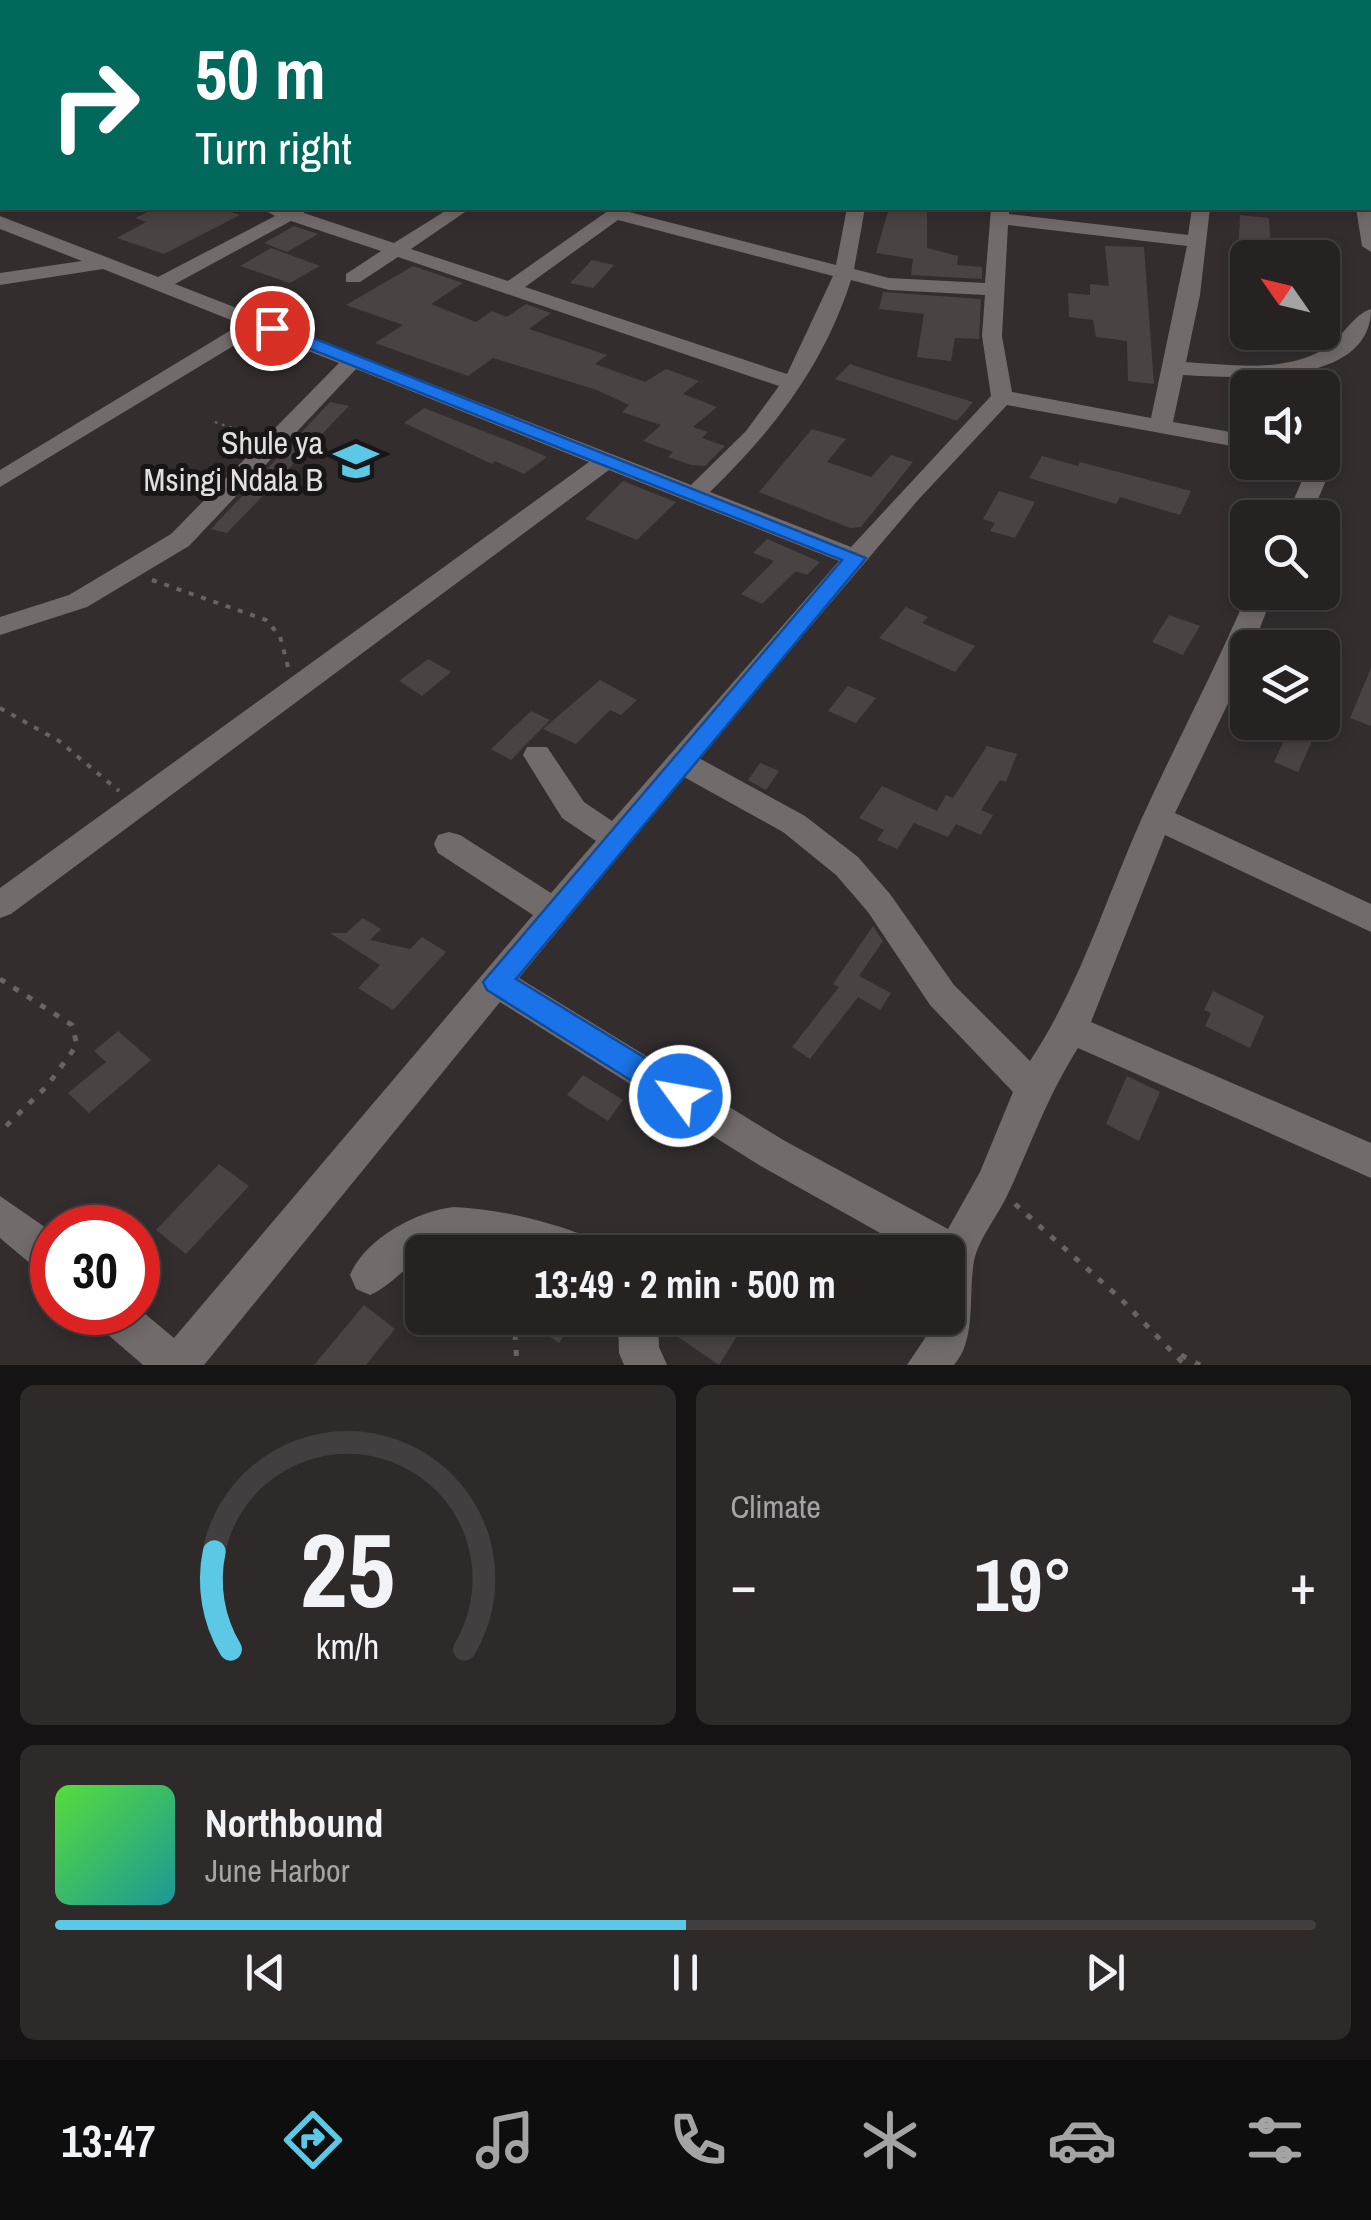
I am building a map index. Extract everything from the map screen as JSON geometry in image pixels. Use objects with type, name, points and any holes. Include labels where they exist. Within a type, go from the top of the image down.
[{"type":"street","points":[[161,283],[287,210],[398,253],[793,384]]},
{"type":"street","points":[[353,278],[398,253],[459,210]]},
{"type":"street","points":[[695,494],[758,431],[793,384],[843,272],[856,210]]},
{"type":"street","points":[[1161,425],[1176,368],[1201,210]]},
{"type":"street","points":[[1365,210],[1371,246]]},
{"type":"street","points":[[510,288],[618,211],[912,288],[998,290]]},
{"type":"street","points":[[1002,397],[992,336],[998,290],[1000,213],[1197,242]]},
{"type":"street","points":[[0,222],[110,262],[855,558]]},
{"type":"street","points":[[0,280],[110,262]]},
{"type":"street","points":[[1176,368],[1256,370],[1310,365],[1346,349],[1371,315]]},
{"type":"street","points":[[0,480],[258,322]]},
{"type":"street","points":[[0,626],[53,612],[128,574],[180,540],[354,360]]},
{"type":"street","points":[[1002,397],[1230,438]]},
{"type":"street","points":[[140,1335],[176,1365],[680,761],[855,558],[1002,397]]},
{"type":"street","points":[[0,904],[140,806],[301,682],[608,459]]},
{"type":"street","points":[[965,1236],[993,1184],[1033,1088],[1071,1029],[1158,818],[1253,610]]},
{"type":"street","points":[[538,755],[573,810],[616,840]]},
{"type":"street","points":[[680,761],[794,824],[847,866],[879,903],[942,995],[1033,1088]]},
{"type":"street","points":[[1158,818],[1371,919]]},
{"type":"street","points":[[449,844],[556,913]]},
{"type":"street","points":[[497,982],[772,1153],[921,1235]]},
{"type":"street","points":[[1071,1029],[1371,1161]]},
{"type":"street","points":[[0,1214],[30,1238]]},
{"type":"street","points":[[430,1235],[444,1226],[508,1235]]},
{"type":"street","points":[[370,1274],[405,1251]]},
{"type":"street","points":[[638,1335],[638,1353],[647,1365]]},
{"type":"street","points":[[927,1365],[946,1344],[947,1335]]},
{"type":"path","points":[[215,422],[275,444]]},
{"type":"path","points":[[128,574],[204,596],[266,620],[280,636],[288,668],[301,682]]},
{"type":"path","points":[[0,708],[59,741],[140,806]]},
{"type":"path","points":[[0,979],[72,1025],[77,1044],[47,1086],[0,1132]]},
{"type":"path","points":[[993,1184],[1177,1352],[1200,1365]]},
{"type":"path","points":[[515,1335],[517,1365]]},
{"type":"path","points":[[1177,1352],[1185,1365]]},
{"type":"building","points":[[152,210],[225,210],[240,215],[164,254],[117,238],[146,222],[135,218]]},
{"type":"building","points":[[888,210],[927,210],[927,248],[958,256],[957,265],[982,267],[982,279],[911,275],[913,259],[876,253]]},
{"type":"building","points":[[1240,215],[1269,218],[1270,240],[1239,240]]},
{"type":"building","points":[[294,226],[318,234],[287,252],[264,243]]},
{"type":"building","points":[[1105,246],[1144,247],[1154,384],[1128,381],[1127,341],[1096,337],[1093,320],[1069,317],[1068,293],[1090,295],[1090,284],[1109,286]]},
{"type":"building","points":[[271,248],[320,266],[290,283],[240,266]]},
{"type":"building","points":[[592,260],[614,265],[593,288],[570,283]]},
{"type":"building","points":[[413,266],[463,283],[431,304],[476,322],[492,311],[507,317],[526,304],[551,313],[529,329],[607,355],[595,364],[645,382],[666,369],[699,381],[683,394],[717,407],[693,427],[708,432],[702,438],[725,446],[705,466],[691,465],[668,457],[673,452],[643,441],[661,425],[622,412],[629,405],[597,390],[493,358],[468,376],[375,343],[403,325],[346,305]]},
{"type":"building","points":[[883,292],[981,299],[979,339],[955,338],[951,361],[917,357],[924,314],[879,309]]},
{"type":"building","points":[[850,364],[973,402],[957,421],[835,379]]},
{"type":"building","points":[[330,402],[349,406],[227,533],[211,529]]},
{"type":"building","points":[[424,408],[547,457],[524,474],[495,461],[492,464],[404,423]]},
{"type":"building","points":[[812,429],[846,439],[827,462],[871,477],[891,455],[913,462],[861,527],[850,528],[759,492]]},
{"type":"building","points":[[1042,456],[1191,491],[1180,515],[1120,497],[1116,504],[1029,478]]},
{"type":"building","points":[[623,481],[676,502],[637,540],[585,519]]},
{"type":"building","points":[[999,491],[1035,502],[1015,538],[990,531],[995,523],[983,519]]},
{"type":"building","points":[[767,539],[820,562],[807,575],[796,571],[762,604],[741,594],[774,561],[753,553]]},
{"type":"building","points":[[906,607],[928,617],[922,623],[975,646],[955,672],[879,638]]},
{"type":"building","points":[[1169,615],[1200,626],[1183,655],[1152,642]]},
{"type":"building","points":[[428,659],[451,672],[422,696],[399,681]]},
{"type":"building","points":[[1371,668],[1371,726],[1350,718]]},
{"type":"building","points":[[600,680],[637,700],[621,715],[610,710],[576,744],[543,729]]},
{"type":"building","points":[[848,686],[876,698],[856,723],[828,711]]},
{"type":"building","points":[[531,711],[550,720],[511,760],[491,749]]},
{"type":"building","points":[[1284,740],[1313,740],[1298,772],[1274,762]]},
{"type":"building","points":[[987,746],[1017,754],[1006,782],[1000,780],[981,810],[993,815],[981,835],[956,824],[948,837],[914,823],[897,849],[877,840],[884,830],[859,818],[882,786],[937,811],[946,795],[953,798]]},
{"type":"building","points":[[760,763],[779,771],[766,790],[748,780]]},
{"type":"building","points":[[363,918],[381,929],[370,940],[410,949],[422,937],[446,952],[393,1010],[358,988],[380,965],[330,933],[346,933]]},
{"type":"building","points":[[873,926],[883,941],[859,976],[891,993],[880,1010],[858,997],[810,1059],[792,1047],[839,987],[833,984]]},
{"type":"building","points":[[1213,991],[1264,1016],[1250,1048],[1205,1026],[1211,1013],[1204,1010]]},
{"type":"building","points":[[118,1031],[151,1060],[89,1113],[68,1093],[106,1062],[94,1051]]},
{"type":"building","points":[[583,1075],[623,1100],[608,1121],[567,1095]]},
{"type":"building","points":[[1127,1076],[1160,1092],[1139,1141],[1106,1124]]},
{"type":"building","points":[[219,1164],[249,1186],[186,1254],[160,1233],[160,1226]]},
{"type":"building","points":[[364,1305],[395,1329],[366,1365],[314,1365]]},
{"type":"building","points":[[547,1335],[564,1335],[559,1343]]},
{"type":"building","points":[[675,1335],[738,1335],[719,1365]]},
{"type":"place","name":"Shule ya Msingi Ndala B","points":[[356,461]]},
{"type":"route","points":[[272,328],[855,558],[497,982],[680,1096]]}]
